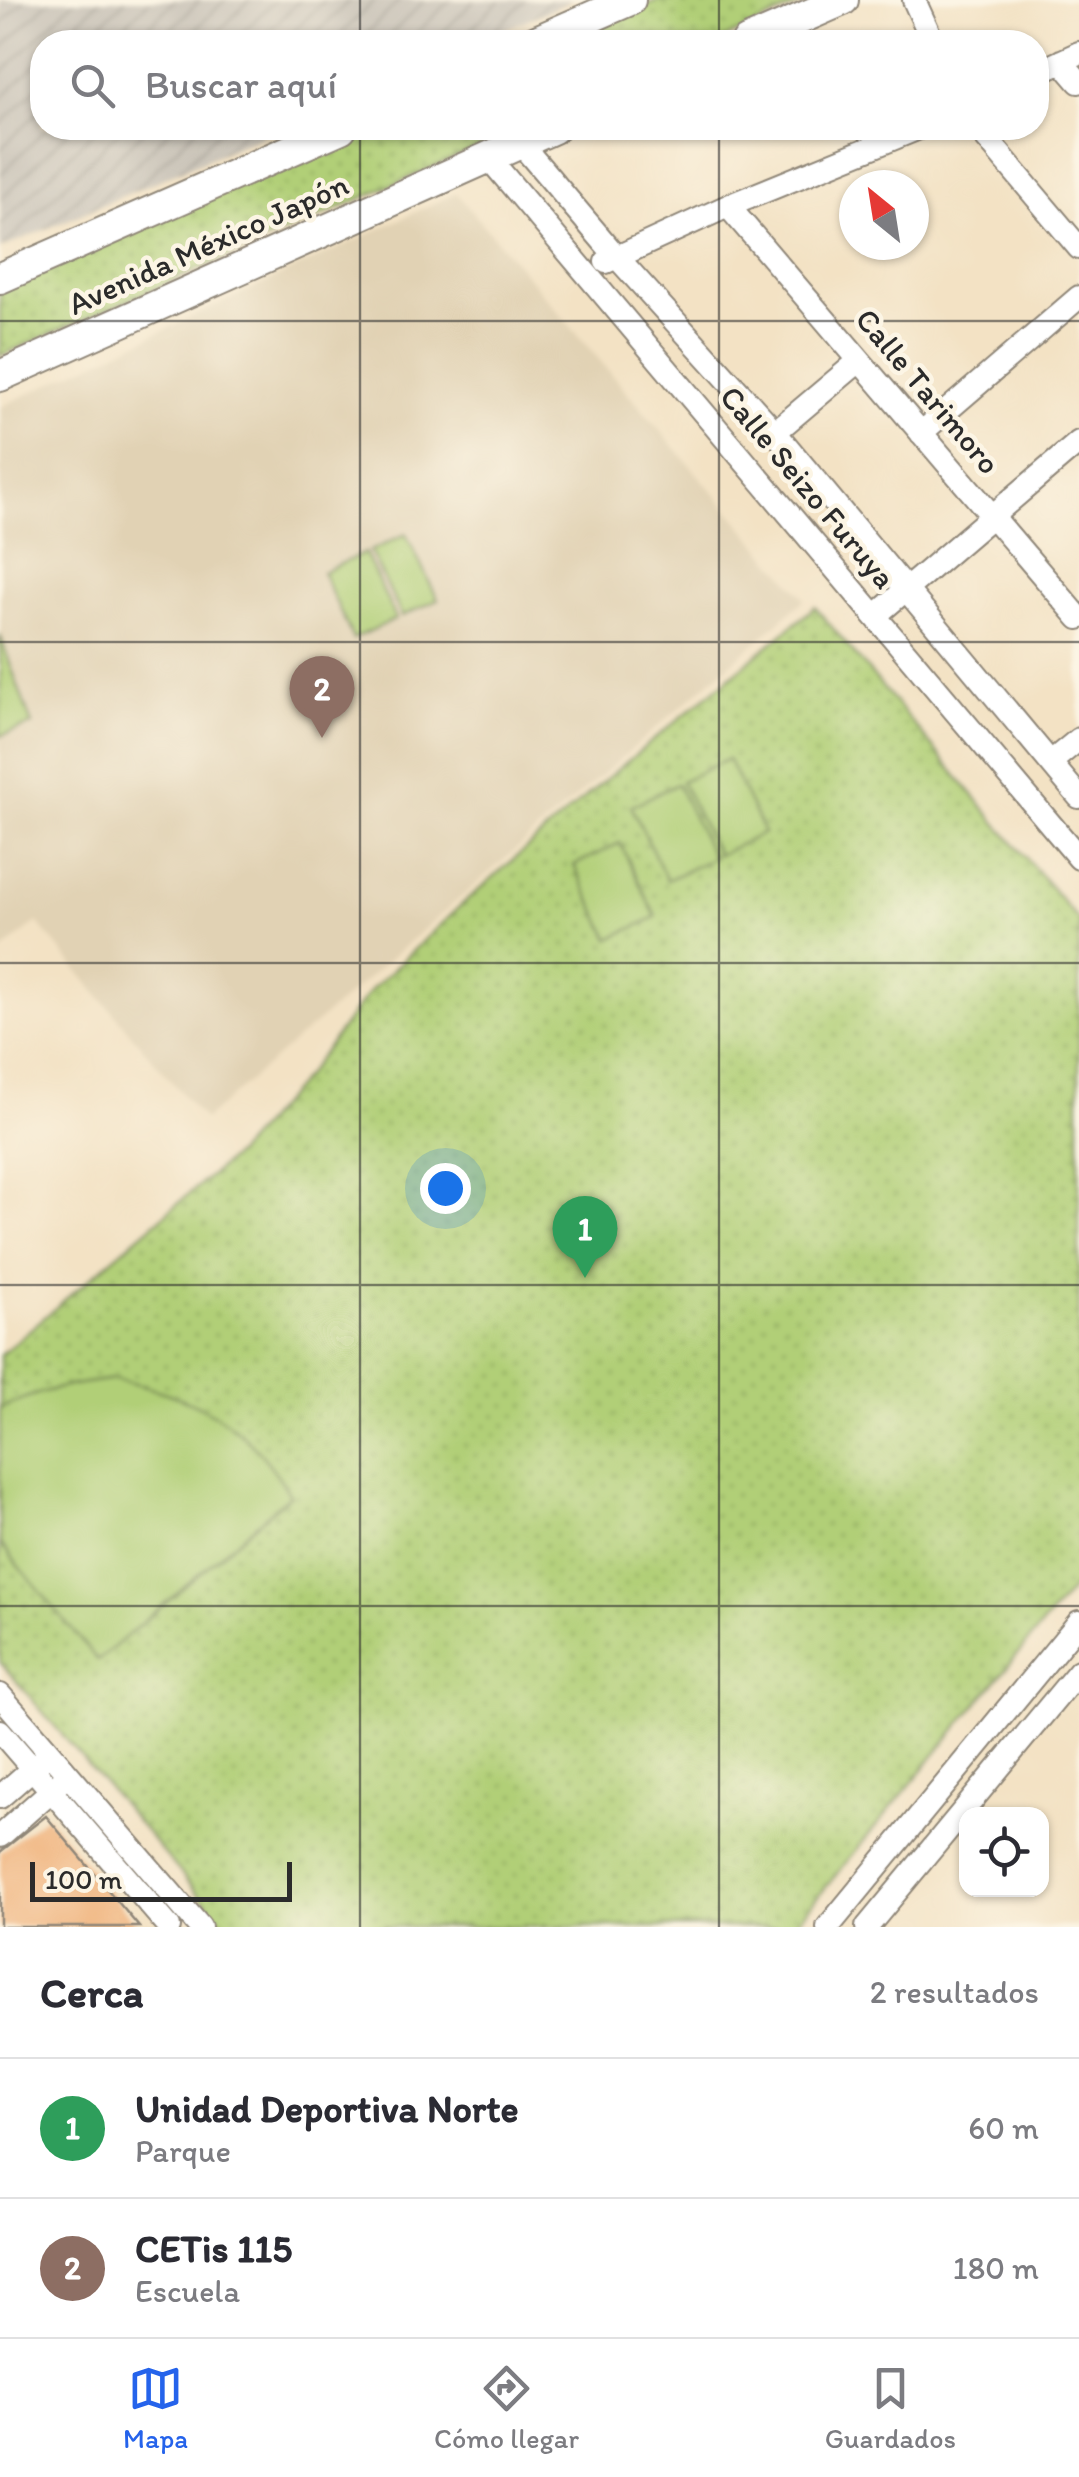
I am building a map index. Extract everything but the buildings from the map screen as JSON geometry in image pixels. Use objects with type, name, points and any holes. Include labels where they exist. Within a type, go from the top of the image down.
[{"type":"main road","points":[[561,30],[630,0]]},
{"type":"main road","points":[[773,30],[835,2]]},
{"type":"main road","name":"Avenida México Japón","points":[[0,278],[314,140]]},
{"type":"main road","name":"Avenida México Japón","points":[[0,376],[525,140]]},
{"type":"street","points":[[914,0],[928,30]]},
{"type":"street","points":[[1070,57],[1079,82]]},
{"type":"street","points":[[586,275],[615,255],[890,140]]},
{"type":"street","points":[[988,140],[1079,248]]},
{"type":"street","name":"Calle Seizo Furuya","points":[[520,142],[615,255],[775,432],[1079,797]]},
{"type":"street","name":"Calle Seizo Furuya","points":[[488,157],[1079,858]]},
{"type":"street","name":"Calle Tarimoro","points":[[728,206],[992,516],[1074,603]]},
{"type":"street","points":[[921,434],[1079,297]]},
{"type":"street","points":[[775,432],[859,360]]},
{"type":"street","points":[[875,616],[1079,442]]},
{"type":"street","points":[[1051,762],[1079,739]]},
{"type":"street","points":[[828,1927],[1076,1631]]},
{"type":"street","points":[[868,1927],[1079,1671]]},
{"type":"street","points":[[0,1694],[200,1927]]},
{"type":"street","points":[[0,1731],[169,1927]]},
{"type":"street","points":[[0,1798],[50,1752]]},
{"type":"street","points":[[0,1836],[69,1774]]},
{"type":"shaded area","points":[[0,0],[573,0],[503,30],[30,30],[30,140],[252,140],[0,249]]},
{"type":"shaded area","points":[[456,193],[805,599],[204,1120],[37,922],[0,953],[0,407]]},
{"type":"green space","points":[[658,0],[811,0],[744,30],[587,30]]},
{"type":"green space","points":[[338,140],[495,140],[0,356],[0,291]]},
{"type":"green space","points":[[406,534],[438,600],[402,616],[370,551]]},
{"type":"green space","points":[[365,553],[396,619],[353,639],[322,572]]},
{"type":"green space","points":[[815,607],[1079,921],[1079,1580],[793,1927],[227,1927],[0,1662],[0,1355],[237,1153],[307,1074],[370,991],[459,907],[612,774]]},
{"type":"green space","points":[[0,635],[32,725],[0,736]]},
{"type":"green space","points":[[728,759],[764,833],[718,855],[681,781]]},
{"type":"green space","points":[[677,784],[713,858],[667,880],[631,806]]},
{"type":"green space","points":[[620,843],[656,917],[610,939],[574,865]]},
{"type":"green space","points":[[115,1379],[171,1395],[217,1416],[256,1448],[290,1495],[98,1661],[0,1543],[0,1409],[56,1389]]},
{"type":"place","name":"CETis 115","points":[[322,738]]},
{"type":"place","name":"Unidad Deportiva Norte","points":[[585,1278]]}]
